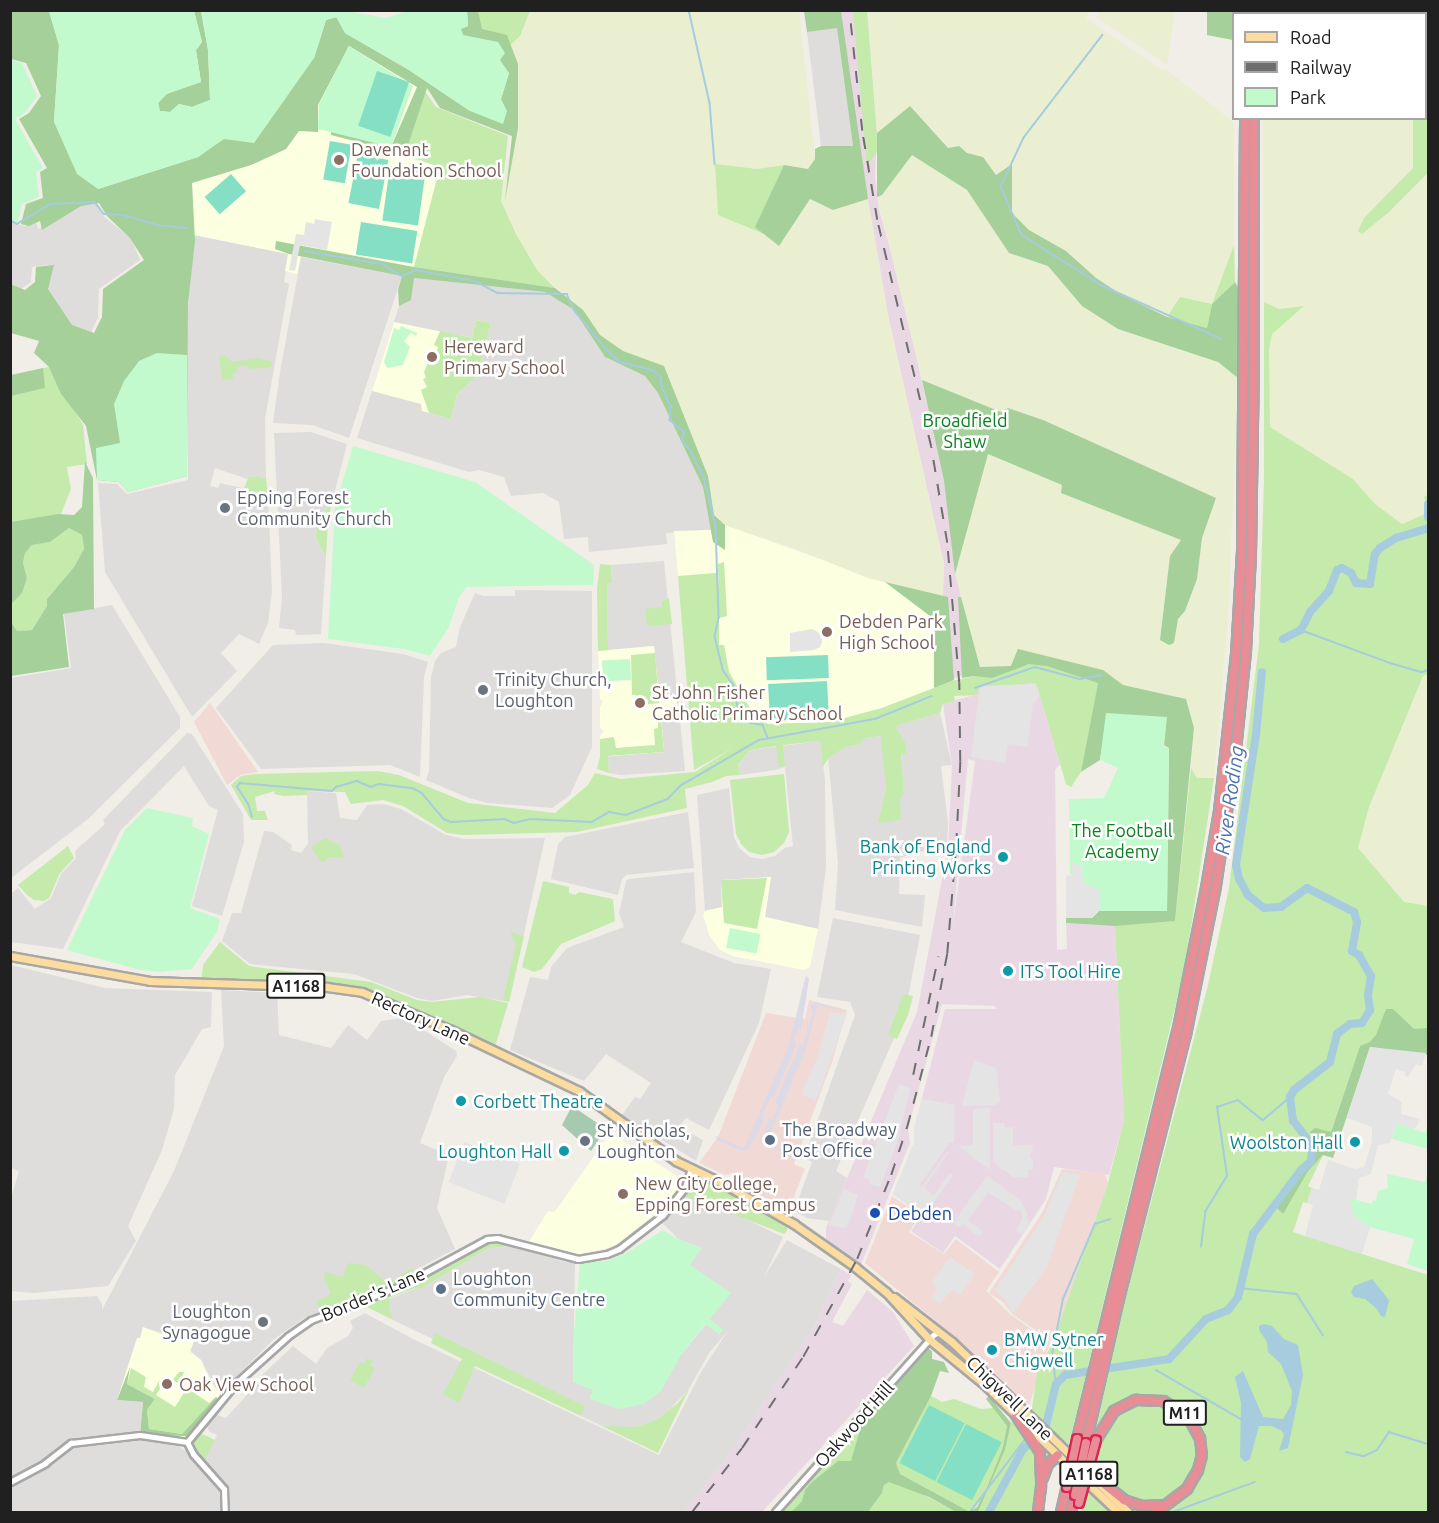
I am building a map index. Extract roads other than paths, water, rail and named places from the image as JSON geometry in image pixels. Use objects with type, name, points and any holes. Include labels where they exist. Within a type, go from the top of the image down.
[{"type":"highway","name":"M11","points":[[1077,1512],[1077,1499],[1101,1357],[1177,1033],[1206,888],[1226,749],[1242,552],[1245,120]]},
{"type":"highway","name":"M11","points":[[1101,1357],[1186,1035],[1216,886],[1236,750],[1246,651],[1251,554],[1254,120]]},
{"type":"highway","name":"M11","points":[[1061,1512],[1077,1439],[1097,1378]]},
{"type":"highway","name":"M11","points":[[1071,1512],[1096,1440],[1110,1416],[1122,1406],[1136,1400],[1163,1401],[1186,1413],[1200,1438],[1200,1463],[1190,1486],[1156,1512]]},
{"type":"highway","points":[[1016,1415],[1043,1440],[1038,1512]]},
{"type":"highway","points":[[1041,1487],[1047,1468],[1062,1454]]},
{"type":"highway","points":[[1082,1467],[1124,1500],[1143,1506],[1164,1505]]},
{"type":"main road","name":"Rectory Lane","points":[[10,956],[102,974],[200,984],[327,987],[362,992],[390,1002],[579,1090],[665,1154],[694,1170]]},
{"type":"main road","name":"Chigwell Lane","points":[[694,1170],[794,1224],[855,1267],[924,1321],[934,1335],[967,1369],[1016,1415]]},
{"type":"main road","name":"Chigwell Lane","points":[[886,1292],[1043,1440],[1082,1467],[1128,1512]]},
{"type":"main road","name":"Chigwell Lane","points":[[1062,1454],[1118,1512]]},
{"type":"street","name":"Border's Lane","points":[[188,1442],[236,1383],[288,1335],[310,1320],[400,1286],[487,1239],[497,1238],[578,1259],[607,1254],[619,1249],[659,1219],[683,1191],[694,1170]]},
{"type":"street","name":"Oakwood Hill","points":[[775,1512],[934,1335]]},
{"type":"street","points":[[10,1482],[45,1463],[71,1443],[140,1435],[188,1442],[193,1454],[224,1490],[225,1512]]},
{"type":"water","points":[[1372,1279],[1389,1300],[1385,1317],[1381,1316],[1377,1309],[1365,1299],[1354,1297],[1351,1292],[1354,1286]]},
{"type":"water","points":[[1263,1324],[1272,1326],[1284,1339],[1298,1345],[1303,1375],[1288,1448],[1279,1451],[1284,1435],[1282,1431],[1272,1426],[1259,1426],[1250,1459],[1245,1462],[1240,1457],[1241,1403],[1235,1377],[1243,1371],[1263,1417],[1283,1419],[1291,1405],[1292,1391],[1281,1364],[1268,1352],[1267,1342],[1259,1330],[1259,1326]]},
{"type":"waterway","points":[[689,10],[710,103],[715,164]]},
{"type":"waterway","points":[[1103,35],[1024,138],[1001,187],[1022,235],[1103,286],[1222,339]]},
{"type":"waterway","points":[[10,220],[17,224],[50,204],[95,202],[104,214],[124,215],[156,225],[187,228]]},
{"type":"waterway","points":[[305,251],[382,264],[402,276],[416,270],[475,281],[498,293],[567,294],[574,310],[620,362],[653,370],[661,377],[662,387],[671,406],[670,420],[685,432],[682,439],[691,451],[705,480],[716,526],[719,618],[715,637],[723,670],[734,686],[738,707],[751,723],[763,725],[768,738]]},
{"type":"waterway","name":"River Roding","points":[[1428,504],[1428,517]]},
{"type":"waterway","name":"River Roding","points":[[1283,639],[1301,630],[1310,612],[1329,591],[1337,570],[1342,568],[1351,573],[1356,583],[1370,584],[1375,554],[1380,548],[1396,538],[1428,528]]},
{"type":"waterway","points":[[1301,630],[1390,663],[1422,672],[1428,670]]},
{"type":"waterway","points":[[975,688],[1035,667],[1080,679],[1102,675]]},
{"type":"waterway","name":"River Roding","points":[[989,1512],[1023,1449],[1040,1436],[1046,1425],[1056,1384],[1065,1375],[1169,1359],[1206,1319],[1228,1310],[1238,1297],[1253,1234],[1301,1170],[1311,1161],[1312,1145],[1293,1121],[1290,1097],[1294,1090],[1330,1062],[1337,1034],[1350,1024],[1362,1023],[1370,1010],[1368,995],[1371,976],[1359,955],[1352,951],[1357,922],[1354,912],[1307,888],[1281,907],[1264,908],[1248,895],[1239,879],[1236,865],[1256,734],[1262,672]]},
{"type":"waterway","points":[[252,817],[248,804],[237,787],[240,783],[332,791],[336,787],[357,781],[371,787],[379,784],[413,788],[422,793],[444,819],[451,822],[505,819],[514,823],[530,819],[592,822],[609,812],[626,815],[668,799],[680,786],[759,740],[875,719],[932,696]]},
{"type":"waterway","points":[[1201,1247],[1205,1212],[1227,1176],[1217,1107],[1238,1100],[1263,1120],[1290,1097]]},
{"type":"waterway","points":[[1056,1384],[1052,1355],[1063,1299],[1095,1224],[1110,1219]]},
{"type":"waterway","points":[[1240,1288],[1297,1294],[1323,1335]]},
{"type":"waterway","points":[[1156,1370],[1241,1419]]},
{"type":"waterway","points":[[1346,1452],[1364,1456],[1377,1450],[1389,1432],[1428,1444]]},
{"type":"waterway","points":[[970,1512],[1027,1437]]},
{"type":"waterway","points":[[1173,1512],[1255,1482]]},
{"type":"railway","points":[[692,1512],[742,1448],[803,1357],[857,1259],[891,1175],[907,1127],[931,1037],[947,954],[960,762],[959,683],[947,543],[931,447],[877,220],[862,131],[849,10]]},
{"type":"railway","points":[[913,1075],[938,957]]},
{"type":"place","name":"Davenant Foundation School","points":[[339,160]]},
{"type":"place","name":"Hereward Primary School","points":[[432,357]]},
{"type":"place","name":"Epping Forest Community Church","points":[[225,508]]},
{"type":"place","name":"Debden Park High School","points":[[827,632]]},
{"type":"place","name":"Trinity Church, Loughton","points":[[483,690]]},
{"type":"place","name":"St John Fisher Catholic Primary School","points":[[640,703]]},
{"type":"place","name":"Bank of England Printing Works","points":[[1003,857]]},
{"type":"place","name":"ITS Tool Hire","points":[[1008,971]]},
{"type":"place","name":"Corbett Theatre","points":[[461,1101]]},
{"type":"place","name":"The Broadway Post Office","points":[[770,1140]]},
{"type":"place","name":"St Nicholas, Loughton","points":[[585,1141]]},
{"type":"place","name":"Woolston Hall","points":[[1355,1142]]},
{"type":"place","name":"Loughton Hall","points":[[564,1151]]},
{"type":"place","name":"New City College, Epping Forest Campus","points":[[623,1194]]},
{"type":"place","name":"Debden","points":[[875,1213]]},
{"type":"place","name":"Loughton Community Centre","points":[[441,1289]]},
{"type":"place","name":"Loughton Synagogue","points":[[263,1322]]},
{"type":"place","name":"BMW Sytner Chigwell","points":[[992,1350]]},
{"type":"place","name":"Oak View School","points":[[167,1384]]},
{"type":"park label","name":"Broadfield Shaw","points":[[965,431]]},
{"type":"park label","name":"The Football Academy","points":[[1122,841]]}]
